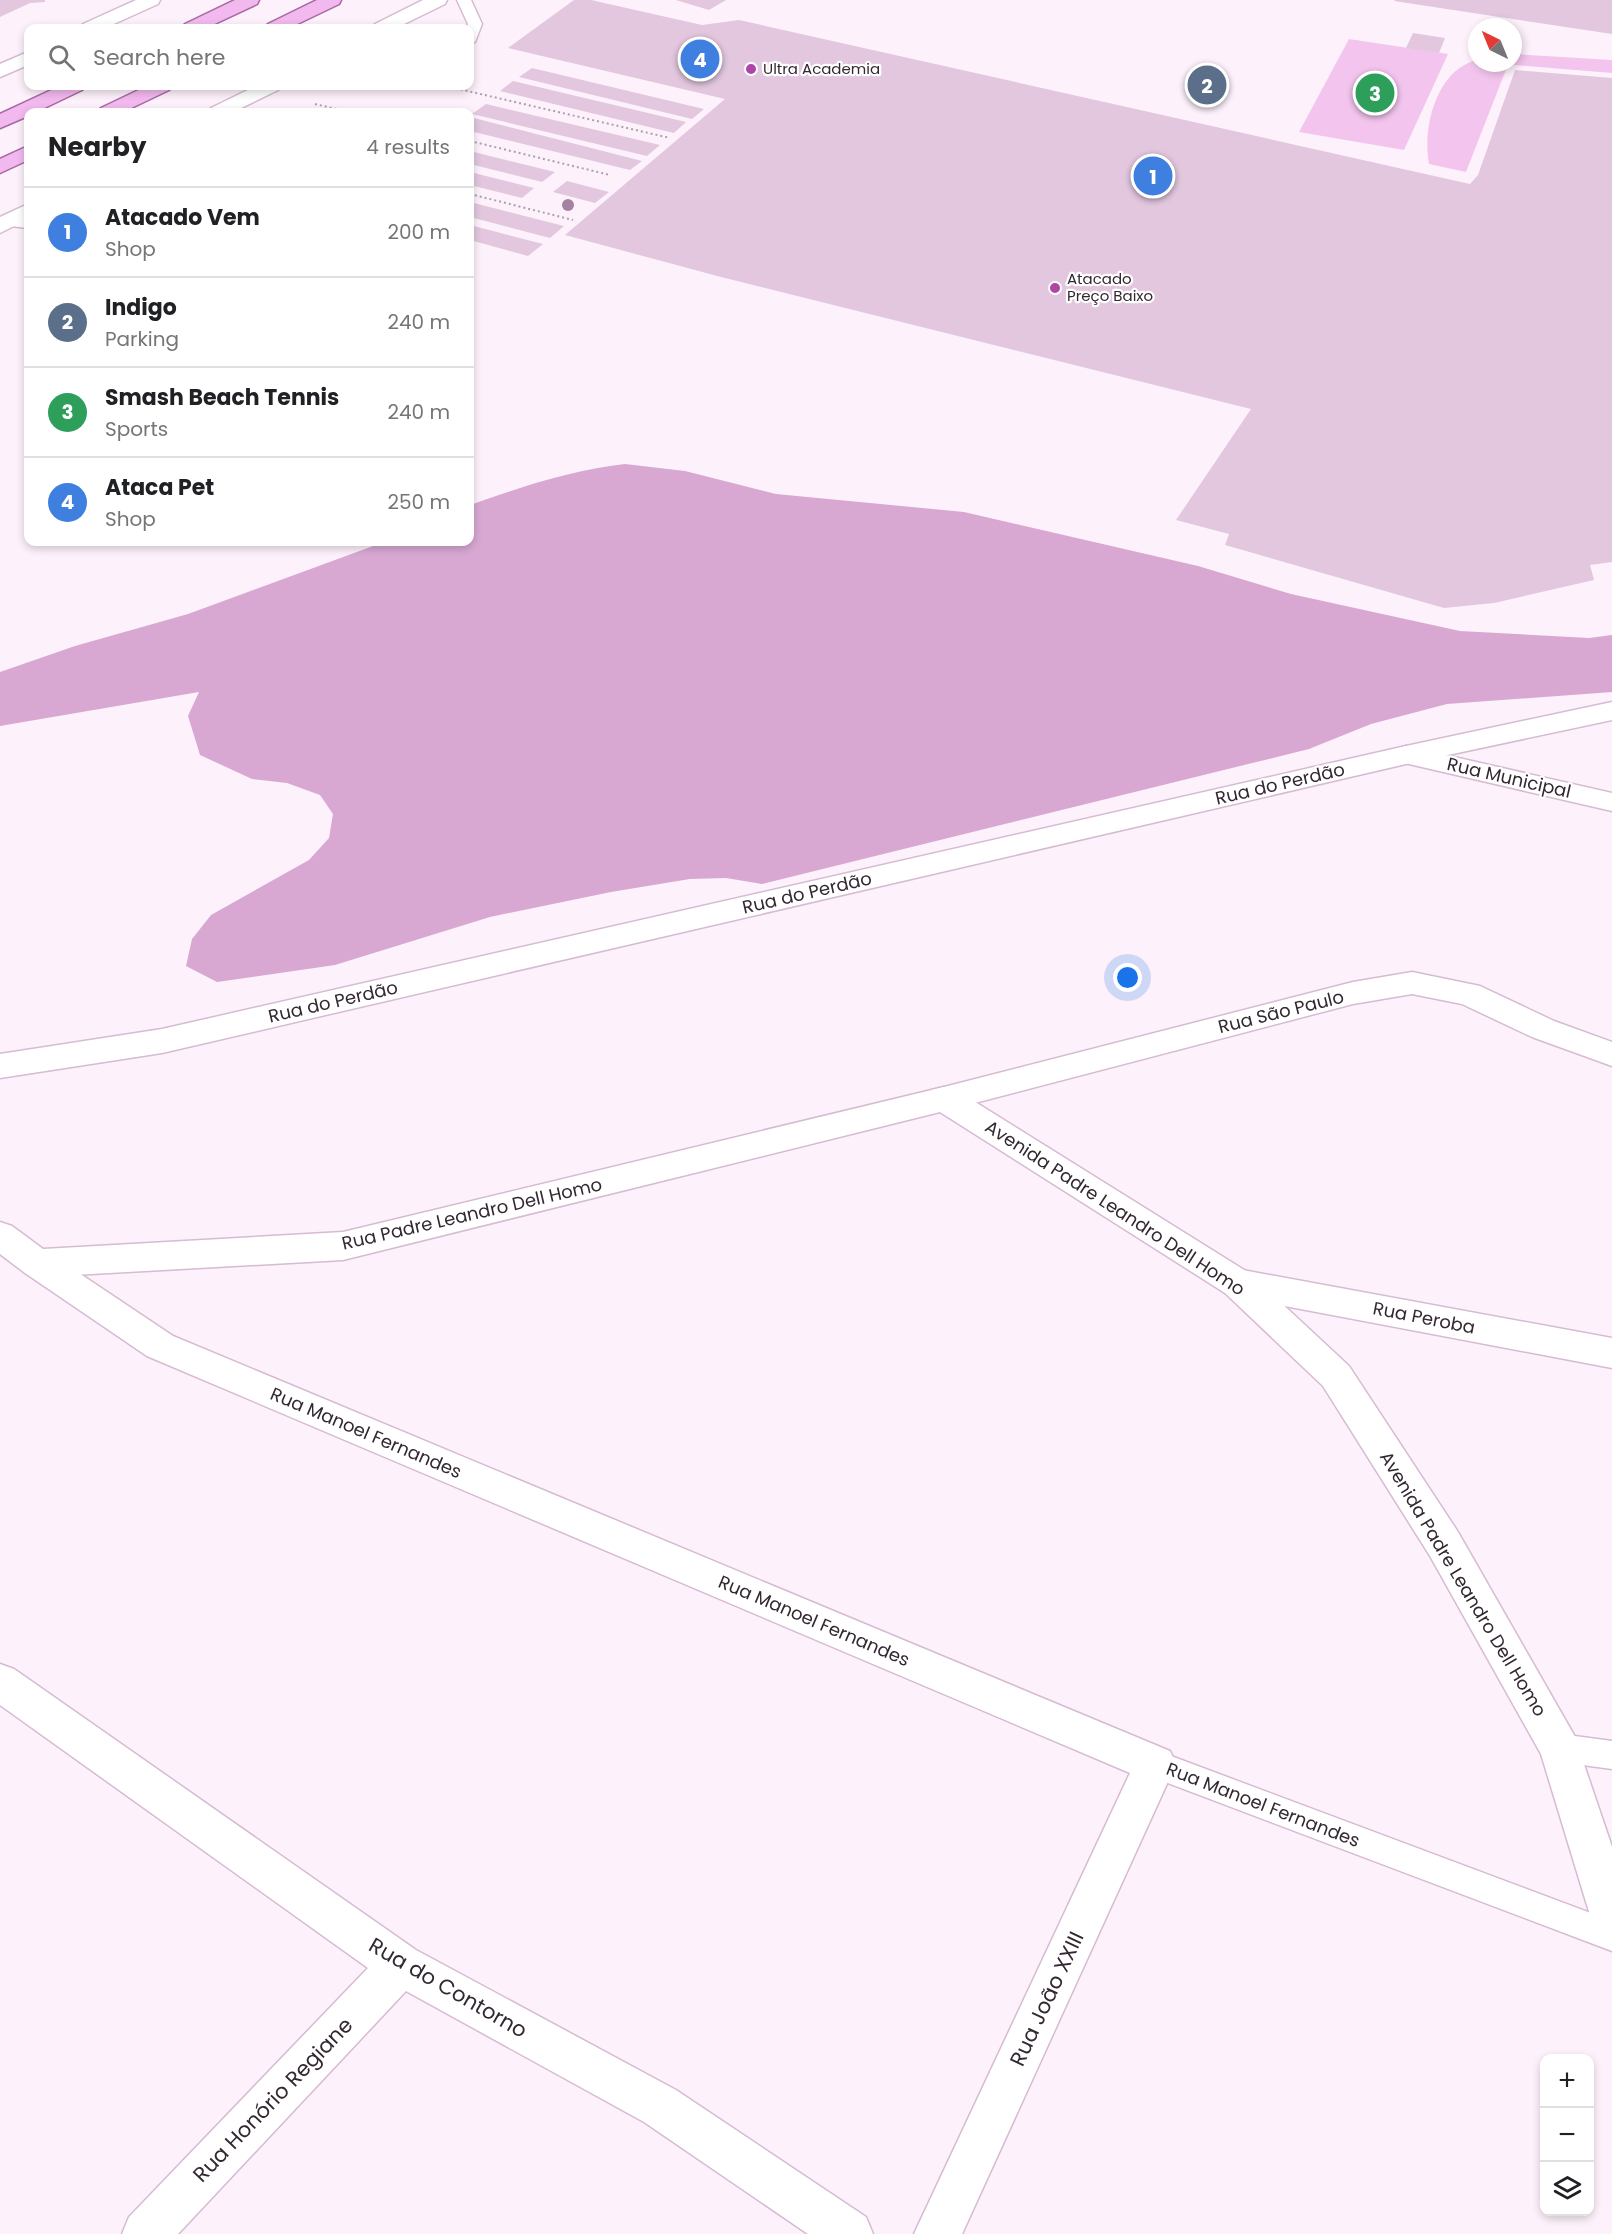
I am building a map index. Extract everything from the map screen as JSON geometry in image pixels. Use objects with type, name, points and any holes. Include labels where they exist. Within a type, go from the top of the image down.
[{"type":"main road","points":[[200,24],[250,0]]},
{"type":"main road","points":[[283,24],[332,0]]},
{"type":"main road","points":[[29,108],[67,90]]},
{"type":"main road","points":[[116,108],[154,90]]},
{"type":"main road","points":[[0,122],[24,110]]},
{"type":"street","points":[[99,24],[151,0]]},
{"type":"street","points":[[390,24],[438,0]]},
{"type":"street","points":[[0,71],[24,60]]},
{"type":"street","points":[[226,108],[263,90]]},
{"type":"street","points":[[13,220],[24,210]]},
{"type":"street","name":"Rua do Perdão","points":[[0,1066],[162,1041],[1406,755],[1612,711]]},
{"type":"street","name":"Rua Municipal","points":[[1406,755],[1612,802]]},
{"type":"street","name":"Rua São Paulo","points":[[944,1098],[1353,993],[1412,983],[1469,994],[1543,1029],[1612,1054]]},
{"type":"street","name":"Rua Padre Leandro Dell Homo","points":[[37,1263],[343,1246],[944,1098]]},
{"type":"street","name":"Avenida Padre Leandro Dell Homo","points":[[944,1098],[1237,1283],[1336,1376],[1444,1544],[1560,1748],[1612,1915]]},
{"type":"street","points":[[0,1236],[37,1263]]},
{"type":"street","name":"Rua Manoel Fernandes","points":[[37,1263],[160,1346],[1155,1764]]},
{"type":"street","name":"Rua Peroba","points":[[1237,1283],[1612,1353]]},
{"type":"street","name":"Rua do Contorno","points":[[4,1690],[401,1965],[660,2106],[849,2234]]},
{"type":"street","name":"Rua João XXIII","points":[[938,2234],[1155,1764]]},
{"type":"street","name":"Rua Honório Regiane","points":[[146,2234],[401,1965]]},
{"type":"lane","points":[[464,0],[475,24],[474,27]]},
{"type":"lane","points":[[1560,1748],[1612,1755]]},
{"type":"lane","name":"Rua Manoel Fernandes","points":[[1155,1764],[1612,1935]]},
{"type":"path","points":[[463,90],[669,138]]},
{"type":"path","points":[[315,104],[332,108]]},
{"type":"path","points":[[474,142],[610,175]]},
{"type":"path","points":[[474,195],[573,220]]},
{"type":"shaded area","points":[[1349,39],[1448,54],[1404,150],[1299,132]]},
{"type":"shaded area","points":[[1522,55],[1612,60],[1612,73],[1522,66]]},
{"type":"shaded area","points":[[1468,64],[1468,72],[1505,72],[1466,172],[1429,164],[1427,149],[1435,101],[1442,87]]},
{"type":"shaded area","points":[[625,464],[685,471],[776,494],[964,512],[1198,566],[1291,594],[1460,631],[1589,638],[1612,635],[1612,692],[1447,704],[1371,724],[1309,749],[762,884],[726,878],[690,879],[611,892],[490,917],[335,965],[217,982],[186,966],[192,939],[211,915],[309,860],[329,838],[333,814],[320,795],[287,783],[252,779],[200,755],[188,716],[199,692],[0,726],[0,672],[75,646],[188,614],[373,546],[474,546],[474,504],[566,475]]},
{"type":"building","points":[[0,0],[45,0],[45,2],[30,3],[0,17]]},
{"type":"building","points":[[574,0],[591,0],[702,25],[739,20],[1470,184],[1478,175],[1514,72],[1522,71],[1612,78],[1612,562],[1590,565],[1594,580],[1494,603],[1444,608],[1225,545],[1229,534],[1176,520],[1251,409],[721,277],[565,235],[725,99],[508,48]]},
{"type":"building","points":[[676,0],[726,0],[709,10]]},
{"type":"building","points":[[1612,0],[1612,34],[1522,20],[1522,18],[1506,18],[1394,1]]},
{"type":"building","points":[[1413,33],[1445,38],[1439,53],[1406,48]]},
{"type":"building","points":[[532,68],[704,109],[692,119],[519,77]]},
{"type":"building","points":[[513,81],[686,122],[674,133],[500,91]]},
{"type":"building","points":[[486,104],[660,145],[647,156],[474,114]]},
{"type":"building","points":[[474,118],[642,161],[630,170],[474,132]]},
{"type":"building","points":[[474,152],[555,172],[542,182],[474,165]]},
{"type":"building","points":[[474,173],[534,188],[522,198],[474,186]]},
{"type":"building","points":[[567,181],[609,192],[595,203],[553,192]]},
{"type":"building","points":[[474,203],[564,226],[550,238],[474,218]]},
{"type":"building","points":[[474,226],[543,244],[528,256],[474,241]]},
{"type":"place","name":"Ataca Pet","points":[[700,59]]},
{"type":"place","name":"Ultra Academia","points":[[751,69]]},
{"type":"place","name":"Indigo","points":[[1207,85]]},
{"type":"place","name":"Smash Beach Tennis","points":[[1375,93]]},
{"type":"place","name":"Atacado Vem","points":[[1153,176]]},
{"type":"place","name":"Atacado Preço Baixo","points":[[1055,288]]}]
